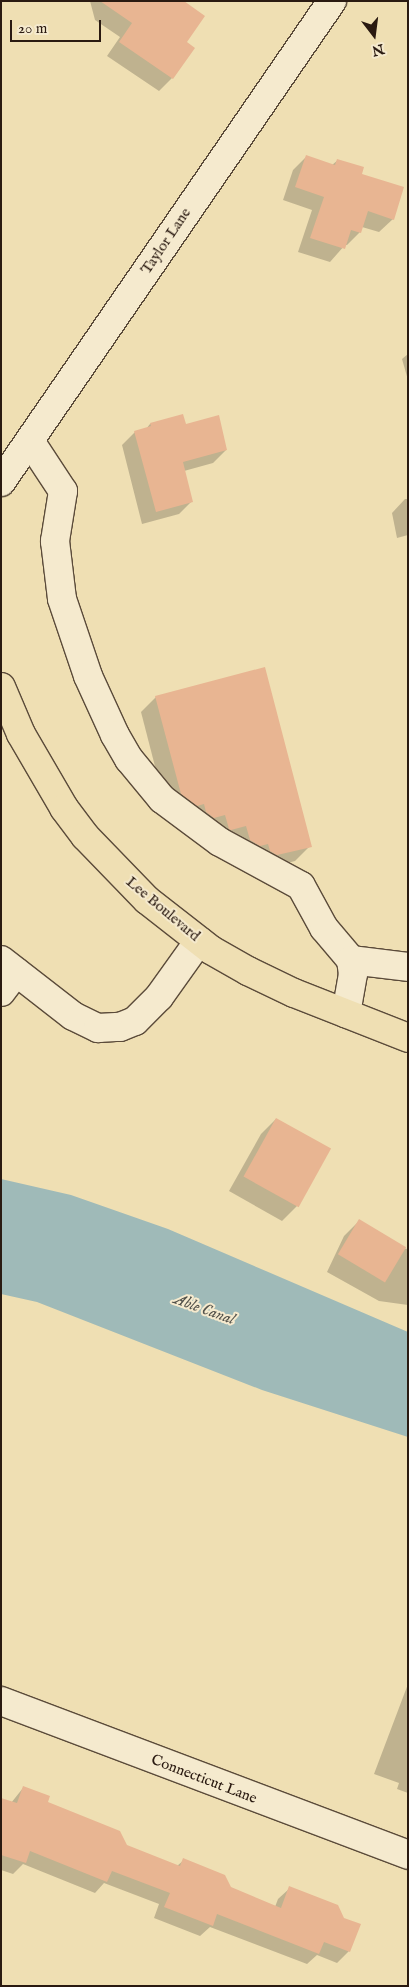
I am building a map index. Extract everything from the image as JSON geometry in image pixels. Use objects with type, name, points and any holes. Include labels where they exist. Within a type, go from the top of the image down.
[{"type":"main road","name":"Lee Boulevard","points":[[1,687],[21,734],[42,774],[85,836],[147,900],[199,941],[248,971],[408,1038]]},
{"type":"street","name":"Taylor Lane","points":[[1,482],[332,1]]},
{"type":"street","points":[[30,441],[63,491],[55,541],[62,599],[88,676],[129,759],[162,799],[220,842],[301,886],[324,928],[351,960],[353,974],[346,1013]]},
{"type":"street","points":[[6,975],[73,1016],[98,1028],[120,1027],[135,1021],[159,996],[199,941]]},
{"type":"street","points":[[351,960],[408,967]]},
{"type":"street","name":"Connecticut Lane","points":[[1,1701],[408,1855]]},
{"type":"water","name":"Able Canal","points":[[1,1179],[71,1195],[168,1229],[408,1332],[408,1437],[262,1390],[37,1302],[1,1294]]},
{"type":"building","points":[[100,1],[184,1],[205,16],[187,42],[195,48],[173,79],[119,42],[132,23]]},
{"type":"building","points":[[306,155],[335,165],[337,159],[364,167],[362,174],[404,187],[394,220],[368,211],[361,233],[351,230],[345,249],[310,238],[324,197],[295,187]]},
{"type":"building","points":[[183,414],[186,424],[219,415],[227,450],[183,462],[193,502],[156,512],[134,431],[151,426],[150,423]]},
{"type":"building","points":[[265,667],[312,847],[277,855],[270,851],[268,844],[260,846],[250,840],[246,826],[231,830],[225,815],[214,818],[206,812],[204,804],[197,806],[181,794],[155,696]]},
{"type":"building","points":[[276,1118],[331,1149],[299,1207],[244,1177]]},
{"type":"building","points":[[359,1219],[406,1247],[385,1282],[338,1254]]},
{"type":"building","points":[[23,1786],[50,1796],[48,1802],[120,1831],[127,1845],[180,1866],[183,1858],[225,1875],[231,1887],[281,1908],[289,1886],[338,1905],[344,1918],[361,1924],[350,1952],[324,1942],[319,1954],[217,1914],[213,1926],[164,1907],[170,1893],[112,1871],[107,1882],[30,1851],[26,1863],[1,1855],[1,1798],[17,1803]]}]
